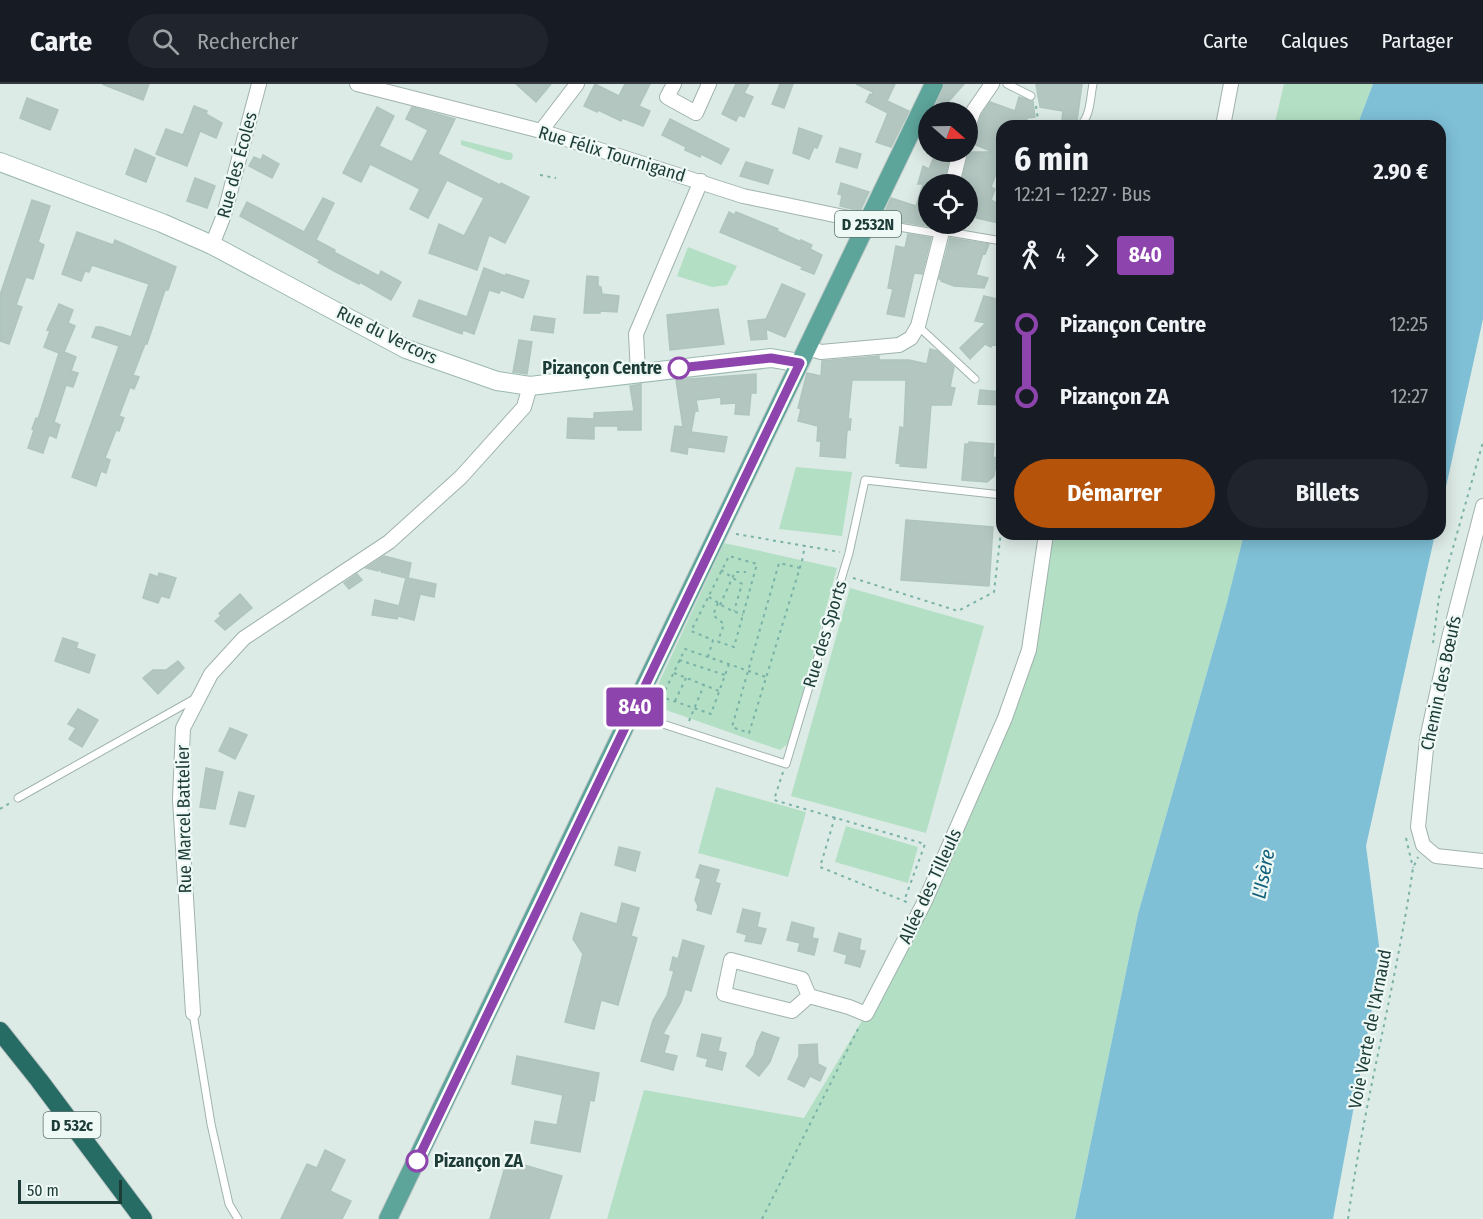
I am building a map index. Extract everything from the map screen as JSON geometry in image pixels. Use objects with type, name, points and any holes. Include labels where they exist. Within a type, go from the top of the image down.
[{"type":"highway","name":"D 532c","points":[[0,1031],[143,1219]]},
{"type":"main road","name":"D 2532N","points":[[391,1216],[934,84]]},
{"type":"street","name":"Rue des Écoles","points":[[212,244],[225,215],[259,84]]},
{"type":"street","name":"Rue Félix Tournigand","points":[[357,84],[541,131],[743,196],[868,222]]},
{"type":"street","points":[[541,131],[577,84]]},
{"type":"street","points":[[674,84],[667,97],[696,113],[709,84]]},
{"type":"street","points":[[978,104],[992,84]]},
{"type":"street","points":[[1224,120],[1231,84]]},
{"type":"street","name":"Rue du Vercors","points":[[0,162],[212,244],[406,349],[496,381],[530,386],[804,355]]},
{"type":"street","points":[[638,373],[636,334],[701,182]]},
{"type":"street","points":[[804,355],[899,345],[911,338],[918,326],[941,234]]},
{"type":"street","name":"Rue Marcel Battelier","points":[[193,1013],[180,799],[183,728],[211,674],[244,638],[388,542],[461,477],[524,407],[530,386]]},
{"type":"street","name":"Chemin des Bœufs","points":[[1423,845],[1418,827],[1427,739],[1449,638],[1483,506]]},
{"type":"street","name":"Allée des Tilleuls","points":[[866,1014],[921,908],[1005,718],[1029,650],[1045,540]]},
{"type":"street","points":[[1423,845],[1436,856],[1483,861]]},
{"type":"street","points":[[731,960],[802,979],[809,996],[792,1011],[724,994],[731,960]]},
{"type":"street","points":[[809,996],[866,1014]]},
{"type":"lane","points":[[1007,84],[1031,96]]},
{"type":"lane","points":[[1085,120],[1089,111],[1093,84]]},
{"type":"lane","points":[[868,222],[918,231]]},
{"type":"lane","points":[[961,234],[996,240]]},
{"type":"lane","points":[[918,326],[975,379]]},
{"type":"lane","name":"Rue des Sports","points":[[786,764],[849,553],[865,480],[996,494]]},
{"type":"lane","points":[[18,798],[200,695]]},
{"type":"lane","points":[[632,714],[786,764]]},
{"type":"lane","name":"Rue Marcel Battelier","points":[[193,1013],[210,1124],[229,1204],[238,1219]]},
{"type":"path","points":[[1031,96],[1036,102],[1038,120]]},
{"type":"path","points":[[540,175],[556,178]]},
{"type":"path","points":[[719,531],[849,553]]},
{"type":"path","points":[[842,575],[958,611],[994,592],[1000,540]]},
{"type":"path","points":[[800,568],[779,563],[732,727],[749,733],[800,568],[805,545]]},
{"type":"path","points":[[729,556],[757,564],[734,646],[691,632],[722,570],[729,556]]},
{"type":"path","points":[[722,570],[742,584],[734,611]]},
{"type":"path","points":[[718,642],[724,624],[713,615],[735,572],[746,572]]},
{"type":"path","points":[[708,597],[743,615]]},
{"type":"path","points":[[708,657],[713,640]]},
{"type":"path","points":[[729,664],[711,714],[662,697],[685,649],[729,664],[748,671],[766,677]]},
{"type":"path","points":[[679,660],[724,675]]},
{"type":"path","points":[[673,673],[719,691]]},
{"type":"path","points":[[675,701],[686,678]]},
{"type":"path","points":[[685,732],[704,685]]},
{"type":"path","points":[[786,764],[774,800],[925,844],[904,901]]},
{"type":"path","points":[[835,818],[820,867],[921,908]]},
{"type":"path","name":"Voie Verte de l'Arnaud","points":[[1348,1219],[1354,1173],[1396,969],[1413,868],[1423,845]]},
{"type":"path","points":[[762,1219],[866,1014]]},
{"type":"green space","points":[[1284,84],[1373,84],[1359,120],[1275,120]]},
{"type":"green space","points":[[461,140],[512,153],[513,157],[511,160],[506,160],[461,145]]},
{"type":"green space","points":[[688,247],[737,266],[727,285],[712,287],[677,276]]},
{"type":"green space","points":[[796,467],[852,472],[842,536],[779,529]]},
{"type":"green space","points":[[1045,540],[1242,540],[1226,606],[1138,914],[1075,1219],[607,1219],[644,1090],[804,1118],[866,1014],[921,908],[1029,650]]},
{"type":"green space","points":[[724,543],[837,568],[790,742],[780,750],[649,704]]},
{"type":"green space","points":[[850,588],[984,626],[926,833],[791,796]]},
{"type":"green space","points":[[716,787],[806,812],[788,877],[698,853]]},
{"type":"green space","points":[[846,826],[918,847],[908,883],[835,862]]},
{"type":"water","points":[[1373,84],[1483,84],[1483,319],[1446,487],[1446,120],[1359,120]]},
{"type":"water","name":"L'Isère","points":[[1242,540],[1434,540],[1366,846],[1381,961],[1333,1219],[1075,1219],[1138,914],[1226,606]]},
{"type":"building","points":[[102,84],[149,84],[143,100]]},
{"type":"building","points":[[516,84],[551,84],[536,102]]},
{"type":"building","points":[[595,84],[619,96],[625,84],[650,84],[639,106],[650,111],[643,126],[622,118],[621,121],[584,106]]},
{"type":"building","points":[[736,84],[749,84],[744,93],[753,97],[744,117],[739,115],[736,121],[722,114]]},
{"type":"building","points":[[780,84],[793,84],[784,108],[772,104]]},
{"type":"building","points":[[856,84],[895,84],[887,101],[909,111],[891,147],[876,142],[888,113],[866,102],[873,92]]},
{"type":"building","points":[[945,84],[964,84],[949,102],[937,102]]},
{"type":"building","points":[[1036,84],[1082,84],[1077,120],[1062,119],[1063,111],[1040,107]]},
{"type":"building","points":[[1019,97],[1033,101],[1035,117],[1026,120],[996,120],[996,174],[991,187],[995,189],[991,200],[996,203],[996,222],[978,218],[978,174],[964,174],[966,162],[978,162],[978,152],[993,152],[978,146],[978,125],[990,102],[1015,111]]},
{"type":"building","points":[[27,98],[58,110],[50,130],[20,118]]},
{"type":"building","points":[[194,106],[207,111],[206,114],[222,123],[216,138],[200,131],[187,166],[156,154],[166,129],[183,135]]},
{"type":"building","points":[[377,107],[394,116],[379,146],[412,162],[428,130],[406,119],[412,107],[455,119],[438,154],[529,197],[505,243],[489,235],[477,270],[429,253],[439,224],[464,236],[484,198],[447,180],[428,218],[410,209],[420,189],[370,164],[361,182],[343,173]]},
{"type":"building","points":[[670,119],[729,149],[721,164],[701,154],[700,157],[685,150],[686,147],[662,135]]},
{"type":"building","points":[[799,128],[822,136],[809,159],[793,153]]},
{"type":"building","points":[[840,148],[861,154],[857,168],[836,162]]},
{"type":"building","points":[[135,149],[155,158],[146,182],[126,174]]},
{"type":"building","points":[[263,155],[279,164],[272,178],[249,166],[254,157],[261,160]]},
{"type":"building","points":[[746,162],[773,170],[768,184],[740,176]]},
{"type":"building","points":[[932,162],[948,162],[946,174],[921,174],[923,166],[929,169]]},
{"type":"building","points":[[195,178],[215,186],[207,208],[187,201]]},
{"type":"building","points":[[841,183],[869,192],[860,211],[840,206],[842,195],[838,194]]},
{"type":"building","points":[[323,198],[334,203],[316,240],[379,276],[381,271],[401,282],[391,300],[318,262],[320,260],[240,216],[247,202],[304,232]]},
{"type":"building","points":[[891,198],[916,206],[918,200],[918,225],[882,219]]},
{"type":"building","points":[[32,200],[50,206],[38,242],[44,245],[33,279],[26,277],[16,305],[22,307],[9,344],[0,341],[0,295]]},
{"type":"building","points":[[729,212],[734,215],[736,212],[812,245],[810,249],[822,255],[814,274],[801,269],[803,267],[720,232]]},
{"type":"building","points":[[77,232],[113,245],[115,240],[176,267],[133,375],[139,377],[134,389],[130,387],[119,416],[124,418],[119,431],[116,430],[105,458],[110,460],[106,473],[101,471],[96,486],[72,477],[119,346],[92,337],[96,327],[101,327],[131,337],[149,284],[92,265],[89,272],[85,271],[81,281],[62,274]]},
{"type":"building","points":[[908,234],[931,238],[922,274],[914,273],[904,317],[887,314],[893,289],[888,288],[896,246],[905,248]]},
{"type":"building","points":[[950,238],[989,244],[985,254],[983,253],[976,275],[988,278],[984,288],[954,286],[939,279]]},
{"type":"building","points":[[484,268],[505,276],[506,274],[529,281],[523,298],[501,290],[499,293],[489,290],[474,334],[463,330],[462,334],[413,316],[419,300],[467,317]]},
{"type":"building","points":[[587,276],[598,277],[598,286],[601,287],[602,294],[619,296],[617,312],[584,313]]},
{"type":"building","points":[[782,284],[805,294],[785,337],[766,329],[767,339],[751,340],[748,321],[766,319]]},
{"type":"building","points":[[984,296],[996,299],[996,345],[991,347],[985,344],[970,359],[960,348],[986,323],[975,321]]},
{"type":"building","points":[[59,304],[73,310],[68,323],[75,326],[64,352],[76,357],[71,371],[78,373],[73,387],[66,385],[54,422],[60,425],[56,438],[49,435],[43,453],[28,448],[34,430],[32,429],[36,418],[38,419],[59,353],[44,347],[50,331],[47,330]]},
{"type":"building","points":[[718,309],[724,344],[670,350],[667,315]]},
{"type":"building","points":[[534,316],[555,319],[553,333],[531,330]]},
{"type":"building","points":[[519,340],[532,342],[527,374],[513,372]]},
{"type":"building","points":[[930,349],[937,351],[954,367],[950,387],[955,388],[951,405],[931,405],[926,468],[900,466],[901,464],[896,463],[900,427],[904,428],[906,380],[852,380],[848,419],[851,419],[850,430],[847,430],[845,458],[820,456],[821,441],[817,441],[818,426],[798,421],[801,409],[798,408],[807,373],[821,376],[822,361],[879,356],[879,360],[909,360],[927,364]]},
{"type":"building","points":[[756,374],[756,393],[751,393],[749,415],[735,414],[736,403],[721,404],[721,397],[696,400],[698,411],[695,411],[691,432],[727,437],[724,452],[688,447],[687,454],[671,451],[675,426],[683,427],[676,380]]},
{"type":"building","points":[[641,384],[641,430],[618,430],[618,426],[594,426],[594,439],[567,438],[568,418],[594,419],[594,413],[634,411],[630,386]]},
{"type":"building","points":[[980,390],[996,391],[996,405],[978,404]]},
{"type":"building","points":[[969,442],[994,444],[993,457],[996,458],[996,464],[994,476],[987,482],[962,480],[965,444]]},
{"type":"building","points":[[906,520],[993,527],[989,586],[901,580]]},
{"type":"building","points":[[384,556],[411,563],[408,578],[436,584],[434,597],[420,594],[414,620],[398,616],[397,619],[372,615],[375,600],[399,606],[406,578],[381,572],[381,569],[378,571],[366,568]]},
{"type":"building","points":[[159,573],[176,578],[169,598],[161,596],[158,603],[143,598],[150,574],[158,577]]},
{"type":"building","points":[[357,574],[362,580],[349,589],[344,583]]},
{"type":"building","points":[[240,594],[252,608],[225,630],[215,621],[221,616],[219,613]]},
{"type":"building","points":[[63,638],[78,643],[76,648],[95,655],[89,673],[55,661]]},
{"type":"building","points":[[178,661],[184,668],[158,694],[143,678],[153,670],[166,670]]},
{"type":"building","points":[[78,709],[98,720],[82,747],[69,739],[76,728],[68,724]]},
{"type":"building","points":[[230,728],[247,735],[235,759],[219,751]]},
{"type":"building","points":[[206,768],[223,772],[215,809],[200,807]]},
{"type":"building","points":[[239,792],[254,796],[245,827],[230,824]]},
{"type":"building","points":[[619,847],[640,852],[635,871],[615,865]]},
{"type":"building","points":[[700,865],[719,870],[715,882],[720,884],[711,914],[697,910],[695,900],[701,879],[696,877]]},
{"type":"building","points":[[622,903],[639,908],[631,936],[637,938],[618,1005],[601,1000],[594,1029],[565,1022],[583,954],[573,939],[581,913],[617,924]]},
{"type":"building","points":[[743,909],[760,913],[757,927],[766,929],[761,944],[745,941],[747,935],[737,932]]},
{"type":"building","points":[[792,922],[814,928],[812,938],[818,939],[814,955],[798,951],[800,943],[787,940]]},
{"type":"building","points":[[839,933],[861,939],[859,950],[865,951],[860,967],[845,963],[847,955],[834,951]]},
{"type":"building","points":[[683,940],[704,946],[691,991],[685,989],[681,1002],[663,1034],[669,1036],[664,1053],[677,1056],[673,1070],[641,1061],[653,1020],[667,996],[674,971],[670,970],[673,957],[678,959]]},
{"type":"building","points":[[762,1032],[779,1038],[770,1062],[759,1076],[746,1066],[754,1055]]},
{"type":"building","points":[[702,1034],[721,1038],[718,1051],[726,1053],[722,1070],[706,1066],[708,1059],[697,1056]]},
{"type":"building","points":[[817,1044],[818,1064],[826,1068],[820,1081],[810,1076],[804,1087],[788,1079],[799,1056],[799,1045]]},
{"type":"building","points":[[517,1056],[599,1073],[594,1101],[590,1100],[580,1152],[531,1143],[535,1121],[557,1125],[563,1095],[512,1084]]},
{"type":"building","points":[[325,1150],[345,1160],[330,1191],[351,1201],[342,1219],[281,1219],[307,1164],[317,1168]]},
{"type":"building","points":[[507,1160],[562,1176],[549,1219],[490,1219]]},
{"type":"bus line","name":"840","points":[[417,1161],[800,363],[771,358],[679,368]]},
{"type":"place","name":"Pizançon Centre","points":[[679,368]]},
{"type":"place","name":"Pizançon ZA","points":[[417,1161]]}]
